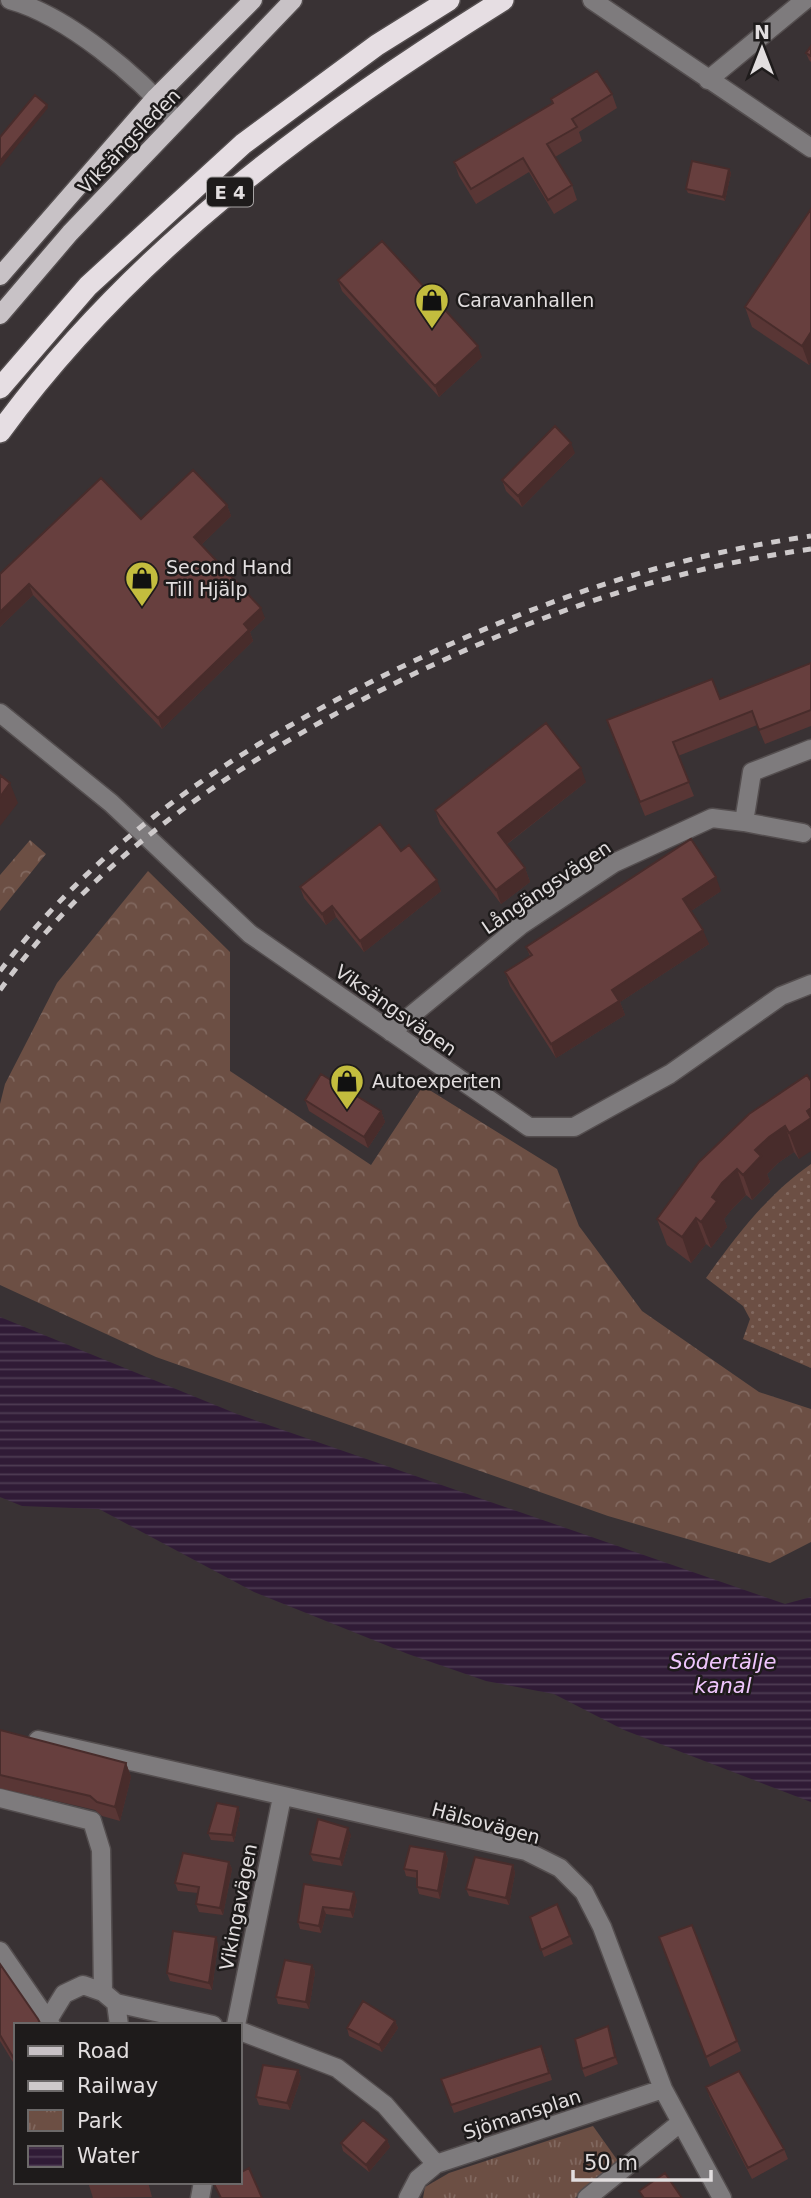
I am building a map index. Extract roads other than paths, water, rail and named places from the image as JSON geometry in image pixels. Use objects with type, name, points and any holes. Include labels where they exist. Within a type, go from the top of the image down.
[{"type":"highway","name":"E 4","points":[[0,388],[88,286],[243,144],[377,45],[449,0]]},
{"type":"highway","name":"E 4","points":[[0,432],[108,303],[258,166],[390,70],[503,0]]},
{"type":"main road","name":"Viksängsleden","points":[[0,276],[156,97],[253,0]]},
{"type":"main road","name":"Viksängsleden","points":[[0,315],[70,233],[293,0]]},
{"type":"street","points":[[10,0],[59,21],[131,74],[177,121]]},
{"type":"street","points":[[708,80],[805,0]]},
{"type":"street","points":[[593,2],[811,148]]},
{"type":"street","name":"Viksängsvägen","points":[[0,713],[111,803],[250,934],[529,1127],[574,1127],[670,1074],[781,996],[811,984]]},
{"type":"street","points":[[744,822],[752,772],[811,749]]},
{"type":"street","name":"Långängsvägen","points":[[391,1032],[521,925],[614,863],[712,818],[803,833]]},
{"type":"street","name":"Hälsovägen","points":[[38,1740],[526,1851],[559,1868],[584,1892],[603,1927],[663,2089],[722,2198]]},
{"type":"street","name":"Vikingavägen","points":[[236,2023],[282,1797]]},
{"type":"street","points":[[0,1798],[92,1821],[101,1850],[109,1998],[118,2023]]},
{"type":"street","points":[[0,1951],[50,2022],[64,1994],[83,1985],[109,1998],[205,2023]]},
{"type":"street","points":[[242,2032],[337,2068],[385,2105],[436,2164]]},
{"type":"street","name":"Sjömansplan","points":[[408,2198],[418,2179],[436,2164],[663,2089]]},
{"type":"street","points":[[586,2198],[680,2123]]},
{"type":"water","name":"Södertälje kanal","points":[[0,1317],[237,1414],[785,1604],[811,1597],[811,1802],[624,1730],[554,1694],[486,1681],[408,1654],[254,1592],[99,1509],[22,1506],[0,1497]]},
{"type":"railway","points":[[0,971],[40,922],[83,878],[129,837],[228,764],[335,701],[442,648],[544,605],[595,587],[701,557],[811,536]]},
{"type":"railway","points":[[0,990],[36,944],[75,902],[160,826],[254,761],[354,704],[464,651],[576,607],[691,572],[811,549]]},
{"type":"place","name":"Caravanhallen","points":[[432,330]]},
{"type":"place","name":"Second Hand Till Hjälp","points":[[142,608]]},
{"type":"place","name":"Autoexperten","points":[[347,1111]]}]
